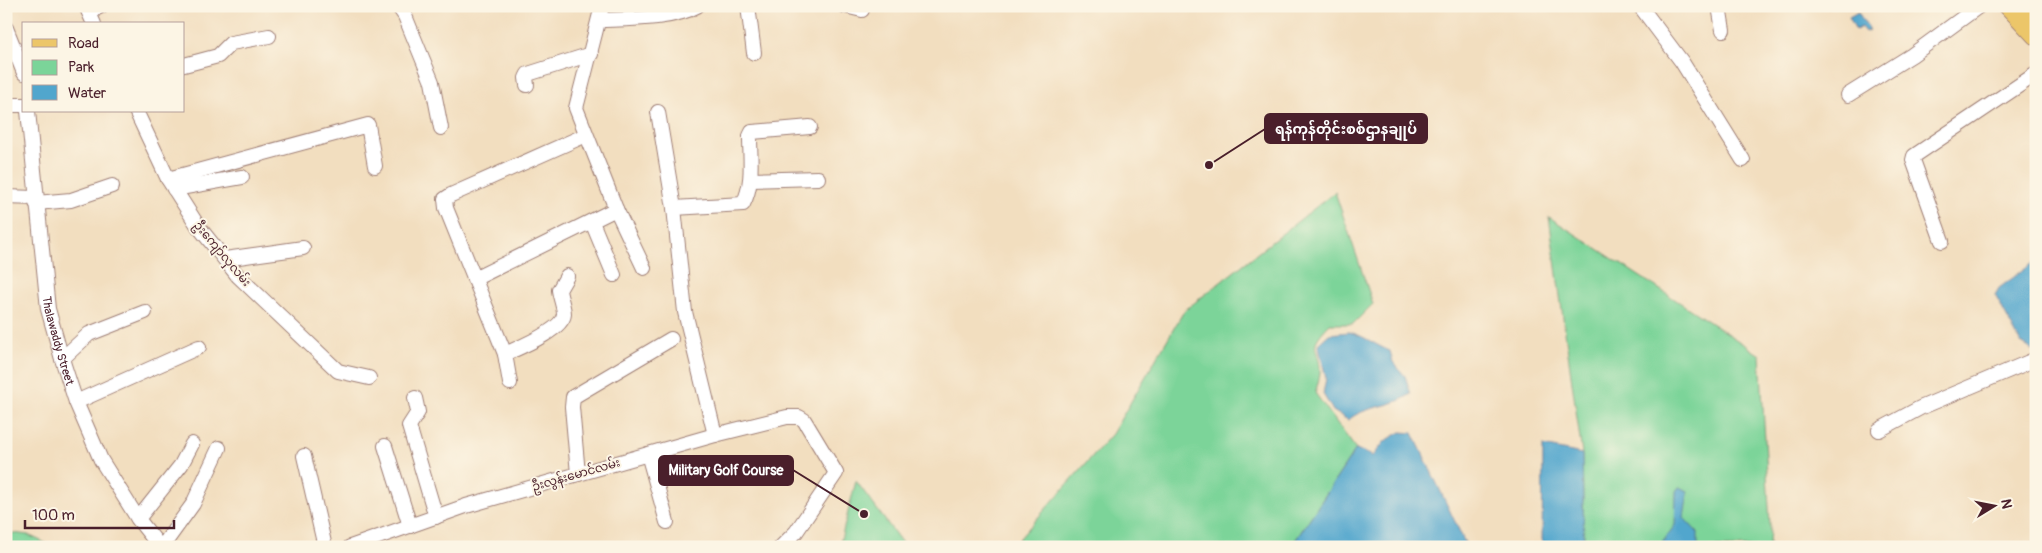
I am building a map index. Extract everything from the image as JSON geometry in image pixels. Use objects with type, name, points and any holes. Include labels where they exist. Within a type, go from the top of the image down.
[{"type":"main road","points":[[2008,6],[2036,36]]},
{"type":"main road","points":[[2028,6],[2036,15]]},
{"type":"street","points":[[398,6],[432,82],[441,128]]},
{"type":"street","points":[[602,6],[600,20],[576,108],[586,135],[596,154],[616,209],[644,268]]},
{"type":"street","points":[[600,20],[638,19],[686,12],[697,6]]},
{"type":"street","points":[[748,6],[754,53]]},
{"type":"street","points":[[845,6],[862,10]]},
{"type":"street","points":[[1640,6],[1682,62],[1742,160]]},
{"type":"street","points":[[1719,6],[1723,30]]},
{"type":"street","points":[[1848,95],[1912,56],[1978,6]]},
{"type":"street","points":[[6,28],[22,68]]},
{"type":"street","points":[[185,65],[218,56],[231,43],[269,36]]},
{"type":"street","points":[[527,85],[526,78],[528,74],[591,54]]},
{"type":"street","points":[[1942,241],[1921,186],[1913,160],[1914,156],[2036,74]]},
{"type":"street","points":[[6,105],[22,105]]},
{"type":"street","name":"Thalawaddy Street","points":[[28,112],[48,309],[62,359],[76,402],[101,460],[138,519],[161,547]]},
{"type":"street","name":"ဦးကျော်လှလမ်း","points":[[136,112],[171,184],[198,226],[238,276],[338,371],[369,378]]},
{"type":"street","points":[[658,112],[674,208],[685,312],[715,434]]},
{"type":"street","points":[[171,184],[368,126],[375,166]]},
{"type":"street","points":[[674,208],[743,204],[751,180],[750,136],[752,132],[810,127]]},
{"type":"street","points":[[510,383],[505,354],[446,208],[445,199],[586,135]]},
{"type":"street","points":[[171,184],[242,177]]},
{"type":"street","points":[[751,180],[818,178]]},
{"type":"street","points":[[6,197],[36,200],[80,198],[112,186]]},
{"type":"street","points":[[474,279],[616,209]]},
{"type":"street","points":[[592,222],[614,276]]},
{"type":"street","points":[[224,259],[303,248]]},
{"type":"street","points":[[505,354],[539,338],[560,322],[564,316],[559,290],[568,276]]},
{"type":"street","points":[[62,359],[89,334],[145,312]]},
{"type":"street","points":[[578,474],[572,407],[573,397],[671,339]]},
{"type":"street","points":[[76,402],[199,346]]},
{"type":"street","points":[[1879,430],[1920,408],[2036,359]]},
{"type":"street","points":[[415,398],[418,412],[409,426],[436,516]]},
{"type":"street","name":"ဦးလွန်းမောင်လမ်း","points":[[350,547],[436,516],[715,434],[799,417],[804,420],[836,473],[796,532],[781,547]]},
{"type":"street","points":[[138,519],[181,465],[192,444]]},
{"type":"street","points":[[385,446],[410,526]]},
{"type":"street","points":[[161,547],[193,504],[219,448]]},
{"type":"street","points":[[648,454],[667,522]]},
{"type":"street","points":[[304,456],[325,547]]},
{"type":"green space","points":[[1335,192],[1373,304],[1353,324],[1330,324],[1318,339],[1316,348],[1320,373],[1315,393],[1356,449],[1291,547],[1012,547],[1112,434],[1184,311]]},
{"type":"green space","points":[[1549,217],[1760,355],[1770,525],[1769,547],[1584,547],[1582,454]]},
{"type":"green space","points":[[856,481],[905,547],[839,547]]},
{"type":"green space","points":[[6,532],[28,535],[54,547],[6,547]]},
{"type":"water","points":[[1858,12],[1869,30],[1865,32],[1861,27],[1856,30],[1849,17]]},
{"type":"water","points":[[2036,261],[2036,352],[2021,343],[1995,295],[1999,288]]},
{"type":"water","points":[[1349,332],[1390,351],[1393,362],[1405,376],[1411,394],[1396,402],[1355,415],[1348,420],[1333,411],[1323,394],[1326,378],[1318,344],[1329,334]]},
{"type":"water","points":[[1401,432],[1413,433],[1467,547],[1291,547],[1356,449],[1373,456],[1385,441]]},
{"type":"water","points":[[1543,446],[1582,454],[1584,547],[1542,547]]},
{"type":"water","points":[[1679,487],[1688,491],[1684,518],[1698,533],[1698,547],[1659,547],[1675,525],[1676,491]]},
{"type":"place","name":"ရန်ကုန်တိုင်းစစ်ဌာနချုပ်","points":[[1209,165]]},
{"type":"place","name":"Military Golf Course","points":[[864,514]]}]
